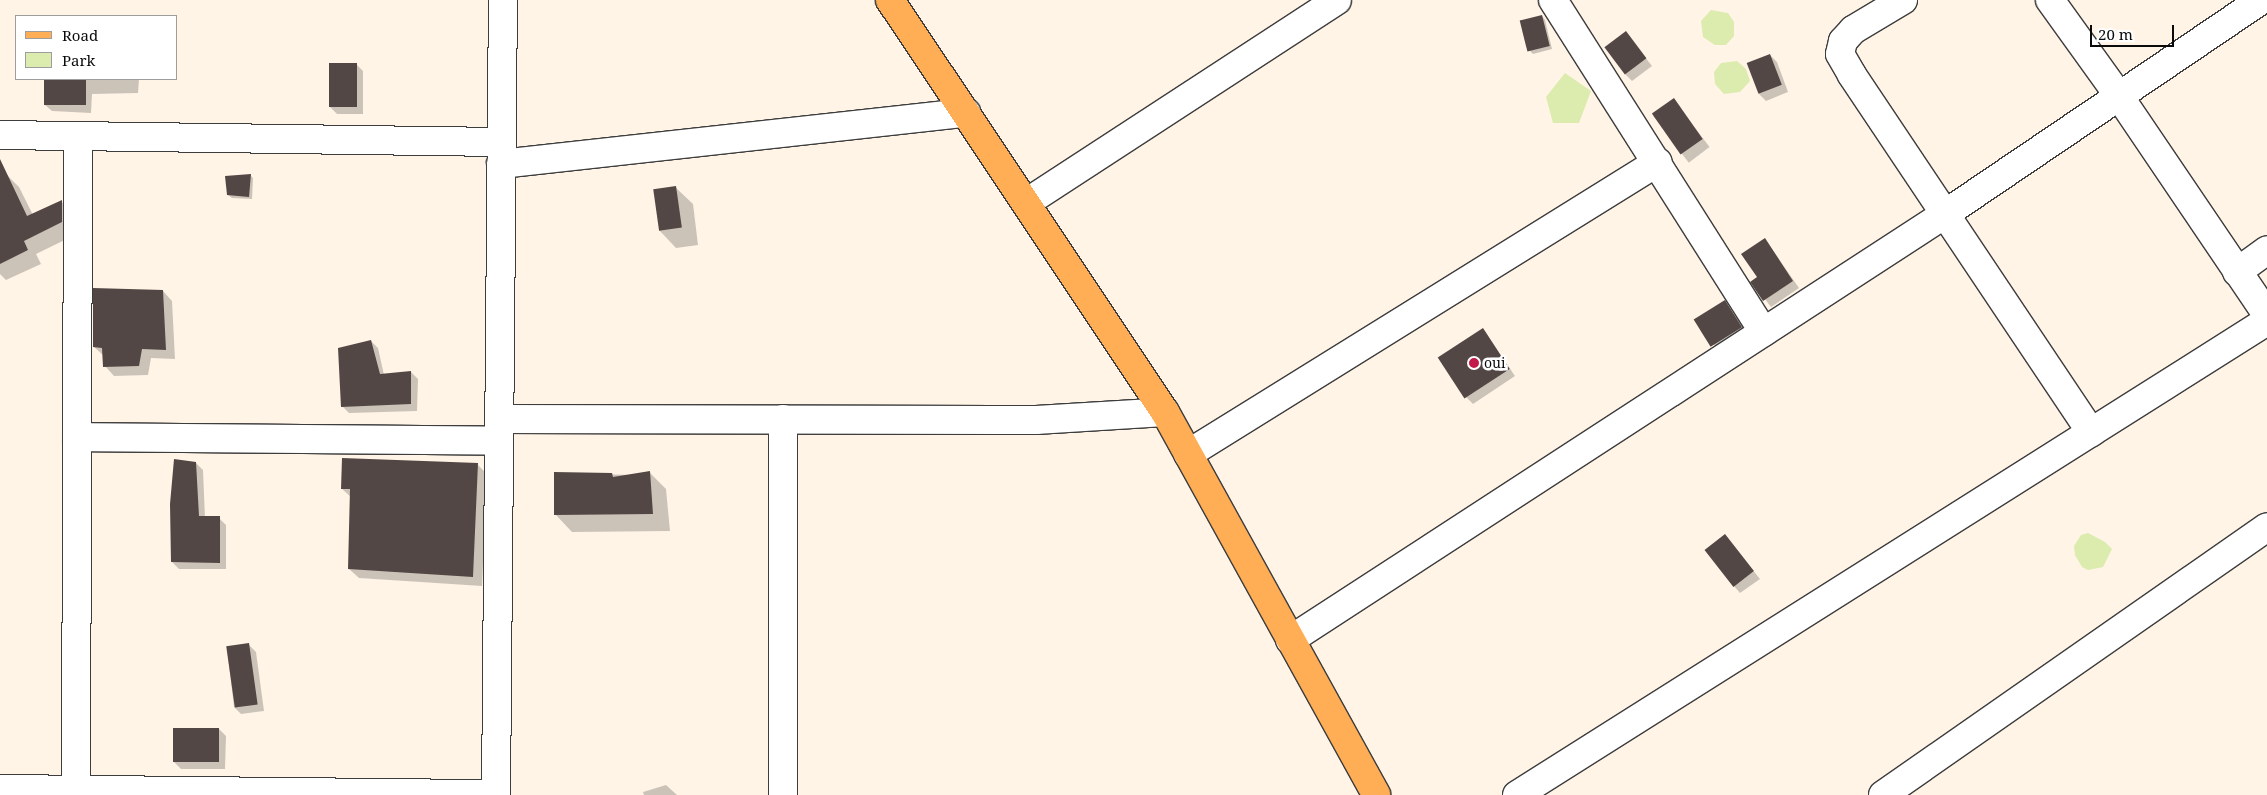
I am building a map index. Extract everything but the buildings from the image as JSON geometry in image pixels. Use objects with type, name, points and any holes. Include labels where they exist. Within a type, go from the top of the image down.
[{"type":"main road","points":[[890,0],[1165,412],[1376,795]]},
{"type":"street","points":[[0,790],[31,792],[76,790],[199,793],[496,794],[502,0]]},
{"type":"street","points":[[1026,203],[1337,0]]},
{"type":"street","points":[[1554,0],[1764,332]]},
{"type":"street","points":[[1903,0],[1853,30],[1843,41],[1840,54],[2091,432]]},
{"type":"street","points":[[2050,0],[2119,96],[2267,315]]},
{"type":"street","points":[[1290,640],[1945,214],[2258,1]]},
{"type":"street","points":[[0,135],[78,136],[501,153],[966,113]]},
{"type":"street","points":[[76,790],[78,136]]},
{"type":"street","points":[[1188,454],[1658,162]]},
{"type":"street","points":[[2237,272],[2267,250]]},
{"type":"street","points":[[1517,795],[2267,321]]},
{"type":"street","points":[[77,438],[499,430],[783,419],[1036,420],[1165,412]]},
{"type":"street","points":[[783,419],[783,795]]},
{"type":"street","points":[[1883,795],[2267,527]]},
{"type":"green space","points":[[1711,10],[1728,13],[1734,22],[1734,36],[1726,45],[1715,45],[1703,37],[1701,21]]},
{"type":"green space","points":[[1737,61],[1746,69],[1750,81],[1740,92],[1724,94],[1715,84],[1714,72],[1721,63]]},
{"type":"green space","points":[[1565,73],[1591,91],[1579,123],[1553,123],[1546,97]]},
{"type":"green space","points":[[2088,533],[2105,542],[2112,549],[2103,567],[2088,570],[2082,567],[2075,555],[2074,546],[2081,535]]},
{"type":"place","name":"oui","points":[[1474,363]]}]
